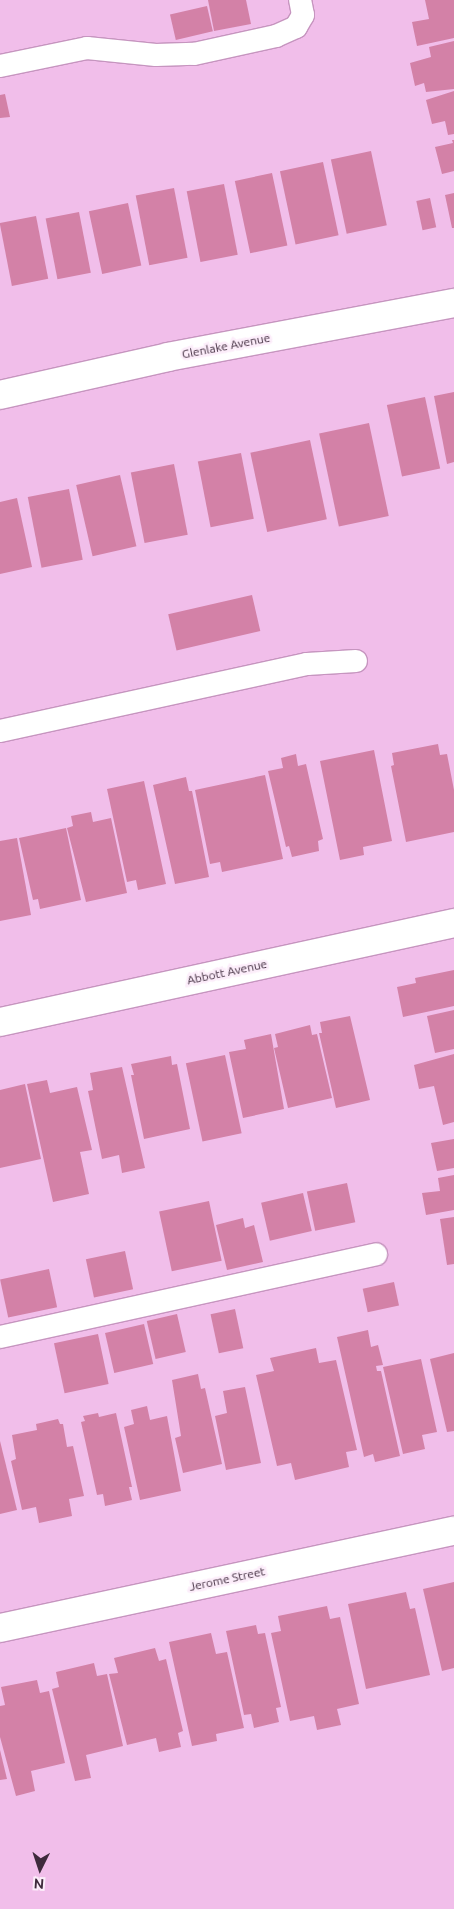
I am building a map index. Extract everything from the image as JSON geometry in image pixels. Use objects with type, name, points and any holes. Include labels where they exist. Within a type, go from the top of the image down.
[{"type":"street","name":"Glenlake Avenue","points":[[0,395],[168,357],[454,303]]},
{"type":"street","name":"Abbott Avenue","points":[[0,1022],[454,923]]},
{"type":"street","name":"Jerome Street","points":[[0,1628],[454,1531]]},
{"type":"lane","points":[[0,66],[87,48],[156,55],[194,54],[276,36],[296,27],[303,15],[300,0]]},
{"type":"lane","points":[[0,731],[307,664],[356,661]]},
{"type":"lane","points":[[0,1337],[376,1254]]},
{"type":"building","points":[[208,0],[246,0],[251,24],[214,31]]},
{"type":"building","points":[[425,0],[454,0],[454,38],[417,46],[412,22],[429,19]]},
{"type":"building","points":[[207,6],[213,31],[176,40],[170,15]]},
{"type":"building","points":[[454,41],[454,89],[426,92],[424,83],[415,86],[410,63],[431,57],[429,47]]},
{"type":"building","points":[[454,91],[454,134],[448,135],[445,121],[432,124],[426,100]]},
{"type":"building","points":[[5,94],[10,117],[0,118],[0,95]]},
{"type":"building","points":[[452,140],[454,140],[454,171],[442,174],[435,147],[453,143]]},
{"type":"building","points":[[371,151],[387,225],[347,234],[331,160]]},
{"type":"building","points":[[323,162],[339,235],[296,245],[280,171]]},
{"type":"building","points":[[272,173],[287,245],[250,253],[235,181]]},
{"type":"building","points":[[224,184],[238,255],[200,262],[187,191]]},
{"type":"building","points":[[174,188],[188,258],[149,265],[136,195]]},
{"type":"building","points":[[454,193],[454,228],[452,228],[445,195]]},
{"type":"building","points":[[430,198],[436,227],[423,230],[416,201]]},
{"type":"building","points":[[128,203],[141,266],[102,274],[89,211]]},
{"type":"building","points":[[79,212],[91,273],[57,279],[46,218]]},
{"type":"building","points":[[36,216],[48,279],[12,286],[0,223]]},
{"type":"building","points":[[454,392],[454,462],[447,464],[434,396]]},
{"type":"building","points":[[425,397],[440,468],[402,477],[387,405]]},
{"type":"building","points":[[369,423],[389,516],[339,527],[319,434]]},
{"type":"building","points":[[310,440],[327,519],[267,532],[250,453]]},
{"type":"building","points":[[241,453],[254,519],[211,527],[198,461]]},
{"type":"building","points":[[174,464],[188,535],[145,543],[131,472]]},
{"type":"building","points":[[120,475],[136,546],[93,556],[76,485]]},
{"type":"building","points":[[69,489],[83,560],[42,568],[28,497]]},
{"type":"building","points":[[17,498],[32,567],[0,574],[0,502]]},
{"type":"building","points":[[252,595],[260,631],[177,650],[168,614]]},
{"type":"building","points":[[438,744],[440,755],[447,754],[454,790],[454,832],[406,842],[391,766],[394,765],[392,753]]},
{"type":"building","points":[[374,750],[392,841],[363,847],[364,855],[340,860],[320,761]]},
{"type":"building","points":[[296,754],[298,766],[306,764],[323,839],[318,841],[319,851],[292,857],[289,846],[286,847],[268,771],[283,768],[281,758]]},
{"type":"building","points":[[265,775],[283,859],[222,872],[220,862],[210,864],[195,790]]},
{"type":"building","points":[[186,777],[189,791],[192,791],[209,877],[175,884],[153,785]]},
{"type":"building","points":[[144,781],[166,884],[138,890],[136,880],[127,882],[107,789]]},
{"type":"building","points":[[91,812],[93,822],[111,818],[127,893],[86,902],[67,828],[73,826],[71,816]]},
{"type":"building","points":[[66,828],[81,900],[40,909],[38,899],[33,900],[19,838]]},
{"type":"building","points":[[17,838],[31,915],[0,921],[0,841]]},
{"type":"building","points":[[454,970],[454,1006],[403,1017],[397,987],[416,983],[415,978]]},
{"type":"building","points":[[454,1010],[454,1049],[435,1053],[427,1016]]},
{"type":"building","points":[[350,1016],[370,1100],[336,1108],[319,1033],[322,1033],[320,1022]]},
{"type":"building","points":[[310,1025],[312,1035],[317,1034],[332,1098],[288,1108],[274,1048],[278,1047],[275,1034]]},
{"type":"building","points":[[271,1034],[284,1109],[243,1118],[229,1052],[246,1049],[244,1040]]},
{"type":"building","points":[[454,1054],[454,1122],[443,1125],[434,1086],[419,1089],[414,1065]]},
{"type":"building","points":[[225,1055],[242,1133],[203,1142],[186,1063]]},
{"type":"building","points":[[171,1056],[172,1065],[177,1064],[190,1129],[144,1139],[131,1075],[134,1075],[131,1064]]},
{"type":"building","points":[[122,1067],[145,1168],[122,1173],[119,1155],[102,1159],[88,1091],[93,1090],[90,1073]]},
{"type":"building","points":[[47,1080],[50,1093],[77,1087],[92,1150],[80,1152],[89,1194],[53,1202],[27,1084]]},
{"type":"building","points":[[25,1084],[41,1159],[0,1168],[0,1090]]},
{"type":"building","points":[[454,1139],[454,1168],[437,1171],[431,1143]]},
{"type":"building","points":[[454,1175],[454,1210],[426,1215],[422,1193],[440,1191],[438,1178]]},
{"type":"building","points":[[347,1183],[355,1222],[315,1231],[307,1192]]},
{"type":"building","points":[[303,1193],[312,1231],[270,1241],[261,1203]]},
{"type":"building","points":[[209,1201],[222,1261],[172,1271],[159,1212]]},
{"type":"building","points":[[454,1217],[454,1264],[447,1265],[440,1219]]},
{"type":"building","points":[[243,1218],[245,1228],[254,1225],[263,1262],[227,1270],[216,1225]]},
{"type":"building","points":[[125,1251],[133,1289],[94,1297],[86,1259]]},
{"type":"building","points":[[49,1269],[57,1307],[8,1318],[0,1279]]},
{"type":"building","points":[[394,1282],[399,1305],[368,1312],[363,1289]]},
{"type":"building","points":[[235,1309],[243,1348],[219,1353],[211,1314]]},
{"type":"building","points":[[177,1314],[186,1352],[156,1359],[147,1321]]},
{"type":"building","points":[[144,1324],[153,1364],[114,1373],[105,1333]]},
{"type":"building","points":[[368,1330],[371,1347],[378,1345],[383,1365],[376,1366],[377,1371],[381,1371],[400,1456],[375,1462],[373,1454],[364,1457],[337,1337]]},
{"type":"building","points":[[98,1334],[109,1384],[65,1393],[54,1343]]},
{"type":"building","points":[[316,1348],[319,1363],[336,1360],[357,1450],[346,1452],[349,1467],[295,1480],[291,1463],[277,1466],[256,1375],[274,1371],[270,1358]]},
{"type":"building","points":[[454,1353],[454,1431],[447,1432],[430,1359]]},
{"type":"building","points":[[421,1359],[437,1432],[422,1435],[425,1449],[403,1454],[383,1367]]},
{"type":"building","points":[[198,1374],[201,1389],[205,1388],[222,1464],[183,1473],[175,1438],[181,1436],[172,1380]]},
{"type":"building","points":[[245,1387],[261,1463],[226,1470],[215,1416],[227,1413],[223,1391]]},
{"type":"building","points":[[147,1406],[150,1420],[167,1416],[181,1491],[140,1500],[124,1427],[134,1424],[131,1410]]},
{"type":"building","points":[[98,1413],[99,1417],[116,1413],[132,1487],[129,1487],[132,1500],[105,1506],[103,1494],[97,1495],[81,1422],[85,1421],[83,1416]]},
{"type":"building","points":[[58,1419],[60,1424],[63,1424],[67,1447],[73,1446],[84,1496],[69,1499],[72,1516],[39,1523],[36,1507],[22,1510],[11,1461],[16,1459],[12,1435],[37,1430],[36,1424]]},
{"type":"building","points":[[0,1441],[17,1510],[0,1514]]},
{"type":"building","points":[[454,1582],[454,1668],[442,1671],[423,1589]]},
{"type":"building","points":[[406,1592],[410,1609],[415,1608],[430,1675],[366,1689],[348,1604]]},
{"type":"building","points":[[327,1606],[330,1619],[340,1617],[359,1704],[337,1709],[341,1725],[317,1730],[314,1716],[290,1721],[271,1633],[281,1631],[278,1616]]},
{"type":"building","points":[[256,1625],[258,1634],[265,1633],[281,1707],[276,1708],[279,1722],[254,1728],[251,1714],[244,1715],[226,1631]]},
{"type":"building","points":[[211,1633],[216,1654],[227,1652],[244,1728],[216,1734],[217,1741],[192,1746],[169,1642]]},
{"type":"building","points":[[155,1648],[159,1661],[166,1659],[183,1731],[178,1733],[181,1747],[159,1752],[156,1738],[127,1745],[109,1674],[118,1673],[114,1658]]},
{"type":"building","points":[[94,1663],[97,1676],[107,1674],[123,1746],[86,1755],[91,1778],[75,1781],[52,1689],[59,1687],[56,1672]]},
{"type":"building","points":[[37,1680],[40,1693],[49,1691],[65,1763],[31,1771],[35,1791],[16,1796],[0,1737],[0,1706],[5,1705],[1,1687]]},
{"type":"building","points":[[0,1750],[7,1779],[0,1780]]}]
